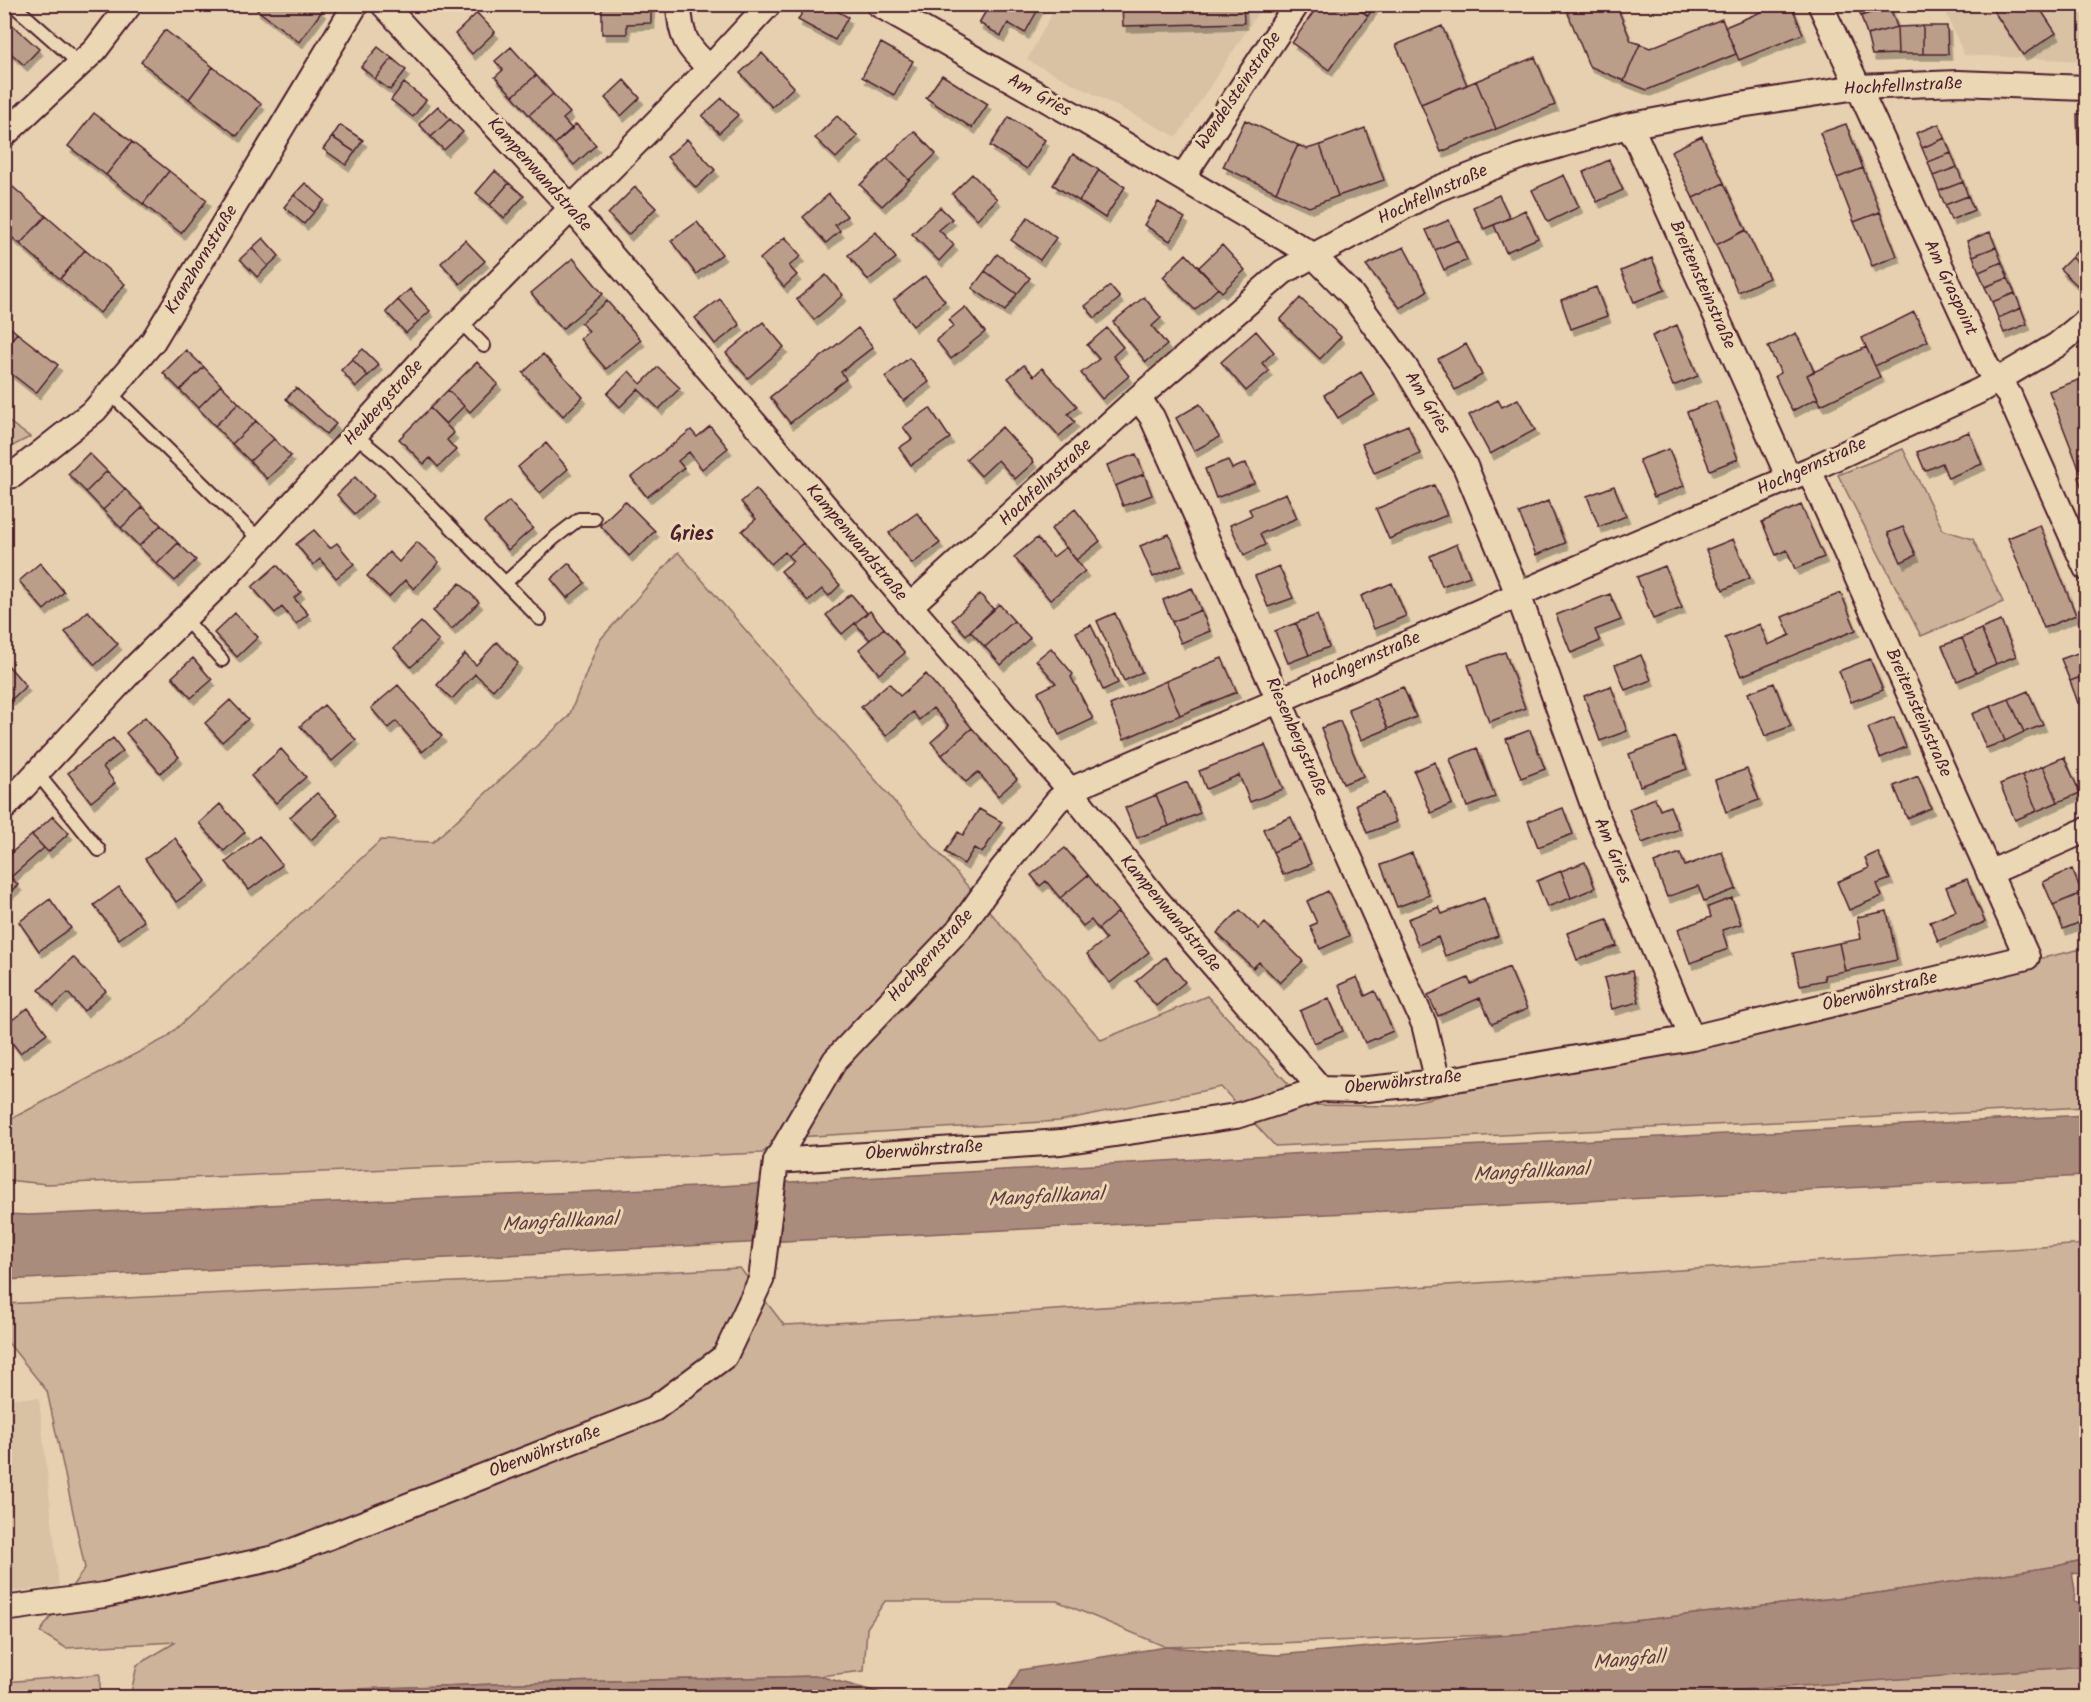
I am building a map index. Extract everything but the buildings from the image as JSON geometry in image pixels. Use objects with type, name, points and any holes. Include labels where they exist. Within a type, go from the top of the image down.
[{"type":"street","points":[[4,135],[95,51],[130,4]]},
{"type":"street","name":"Kranzhornstraße","points":[[4,477],[13,475],[95,410],[153,341],[356,4]]},
{"type":"street","name":"Kampenwandstraße","points":[[383,4],[572,209],[1070,790],[1155,899],[1321,1089]]},
{"type":"street","points":[[679,4],[679,27],[692,52],[710,68]]},
{"type":"street","name":"Heubergstraße","points":[[4,808],[135,667],[260,540],[460,321],[710,68],[769,4]]},
{"type":"street","name":"Am Gries","points":[[878,4],[1083,120],[1313,255],[1352,295],[1386,340],[1465,465],[1518,594],[1597,816],[1692,1038]]},
{"type":"street","name":"Wendelsteinstraße","points":[[1182,178],[1297,4]]},
{"type":"street","name":"Am Graspoint","points":[[1820,4],[1987,367],[2009,395],[2086,568]]},
{"type":"street","name":"Hochfellnstraße","points":[[910,606],[1138,398],[1283,272],[1437,189],[1519,157],[1627,126],[1740,105],[1857,87],[1958,83],[2086,88]]},
{"type":"street","name":"Breitensteinstraße","points":[[1627,126],[1636,140],[1799,474],[2027,957]]},
{"type":"street","name":"Hochgernstraße","points":[[775,1166],[835,1060],[959,929],[1002,869],[1057,801],[1070,790],[1799,474],[1997,381],[2057,345],[2086,321]]},
{"type":"street","name":"Riesenbergstraße","points":[[1138,398],[1152,417],[1424,1024],[1438,1082]]},
{"type":"street","points":[[1989,873],[2086,830]]},
{"type":"street","name":"Oberwöhrstraße","points":[[4,1609],[104,1595],[275,1558],[654,1409],[725,1356],[761,1280],[775,1166],[1061,1142],[1236,1116],[1321,1089],[1357,1090],[1438,1082],[1692,1038],[2027,957]]},
{"type":"lane","points":[[12,4],[80,64]]},
{"type":"lane","points":[[460,321],[484,346]]},
{"type":"lane","points":[[110,393],[260,540]]},
{"type":"lane","points":[[355,435],[389,463],[540,619]]},
{"type":"lane","points":[[505,583],[553,539],[579,519],[594,519]]},
{"type":"lane","points":[[184,618],[222,660]]},
{"type":"lane","points":[[37,773],[99,850]]},
{"type":"shaded area","points":[[1057,5],[1263,5],[1177,137],[1027,60]]},
{"type":"shaded area","points":[[1943,5],[2086,5],[2086,61],[1964,55]]},
{"type":"shaded area","points":[[5,419],[30,437],[5,450]]},
{"type":"shaded area","points":[[1903,449],[1943,530],[1973,539],[2003,602],[1921,636],[1838,475]]},
{"type":"shaded area","points":[[678,552],[1101,1040],[1207,996],[1308,1105],[1396,1106],[2086,948],[2086,1107],[1275,1146],[1221,1087],[1059,1121],[781,1138],[762,1153],[47,1184],[5,1180],[5,1122],[166,1038],[381,840],[433,842],[569,716],[599,641]]},
{"type":"shaded area","points":[[2086,1244],[2086,1559],[2057,1566],[1871,1594],[1519,1634],[1166,1647],[1057,1601],[885,1601],[867,1628],[864,1671],[819,1676],[523,1683],[130,1697],[137,1665],[176,1642],[66,1648],[40,1632],[85,1568],[47,1391],[5,1339],[4,1304],[740,1268],[784,1325],[898,1320]]},
{"type":"shaded area","points":[[5,1398],[39,1398],[59,1586],[5,1593]]},
{"type":"shaded area","points":[[2086,1666],[2086,1697],[1626,1697]]},
{"type":"shaded area","points":[[100,1674],[100,1697],[5,1697],[5,1682]]},
{"type":"water","name":"Mangfallkanal","points":[[2086,1115],[2086,1176],[5,1280],[5,1214],[29,1215],[720,1186],[1307,1153]]},
{"type":"water","name":"Mangfall","points":[[2086,1559],[2086,1575],[2072,1573],[2075,1590],[2074,1602],[2086,1606],[2086,1666],[1626,1698],[944,1697],[1006,1695],[1020,1670],[1166,1647],[1278,1655],[1519,1634],[1871,1594],[2057,1566]]},
{"type":"water","points":[[819,1676],[895,1697],[147,1697],[523,1683]]},
{"type":"district","name":"Gries","points":[[692,535]]}]
